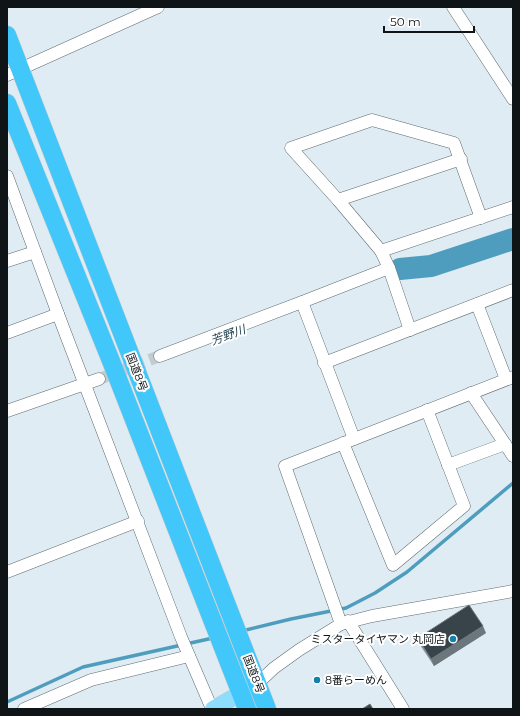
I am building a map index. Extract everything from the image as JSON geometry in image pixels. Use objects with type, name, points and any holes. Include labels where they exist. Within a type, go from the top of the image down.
[{"type":"highway","name":"国道8号","points":[[7,35],[14,72],[267,709]]},
{"type":"highway","name":"国道8号","points":[[7,103],[113,366],[244,701]]},
{"type":"main road","points":[[212,709],[244,701],[257,684]]},
{"type":"street","points":[[14,72],[158,7]]},
{"type":"street","points":[[453,7],[510,86],[513,99]]},
{"type":"street","points":[[410,330],[389,268],[381,251],[291,148],[372,120],[454,142],[481,218]]},
{"type":"street","points":[[338,200],[460,160]]},
{"type":"street","points":[[7,176],[84,384],[138,521],[181,637],[212,709]]},
{"type":"street","points":[[381,251],[513,207]]},
{"type":"street","points":[[7,262],[35,252]]},
{"type":"street","points":[[160,356],[389,268]]},
{"type":"street","points":[[324,363],[513,290]]},
{"type":"street","points":[[302,302],[324,363],[348,441],[393,565],[464,506],[427,410]]},
{"type":"street","points":[[403,709],[344,622],[285,466],[510,378],[477,304]]},
{"type":"street","points":[[7,333],[58,314]]},
{"type":"street","points":[[7,411],[99,379]]},
{"type":"street","points":[[471,393],[513,456]]},
{"type":"street","points":[[448,465],[504,444]]},
{"type":"street","points":[[7,572],[138,521]]},
{"type":"street","points":[[257,684],[274,668],[299,650],[344,622],[513,591]]},
{"type":"street","points":[[24,709],[91,680],[188,655]]},
{"type":"building","name":"ミスタータイヤマン 丸岡店","points":[[469,605],[483,626],[431,659],[418,638]]},
{"type":"building","points":[[370,704],[373,709],[362,709]]},
{"type":"waterway","name":"芳野川","points":[[400,269],[431,266],[513,239]]},
{"type":"waterway","points":[[242,631],[346,608],[375,593],[407,572],[513,483]]},
{"type":"waterway","points":[[7,702],[83,667],[213,638]]},
{"type":"tunnel","points":[[99,379],[160,356]]},
{"type":"place","name":"ミスタータイヤマン 丸岡店","points":[[453,639]]},
{"type":"place","name":"8番らーめん","points":[[317,680]]}]
